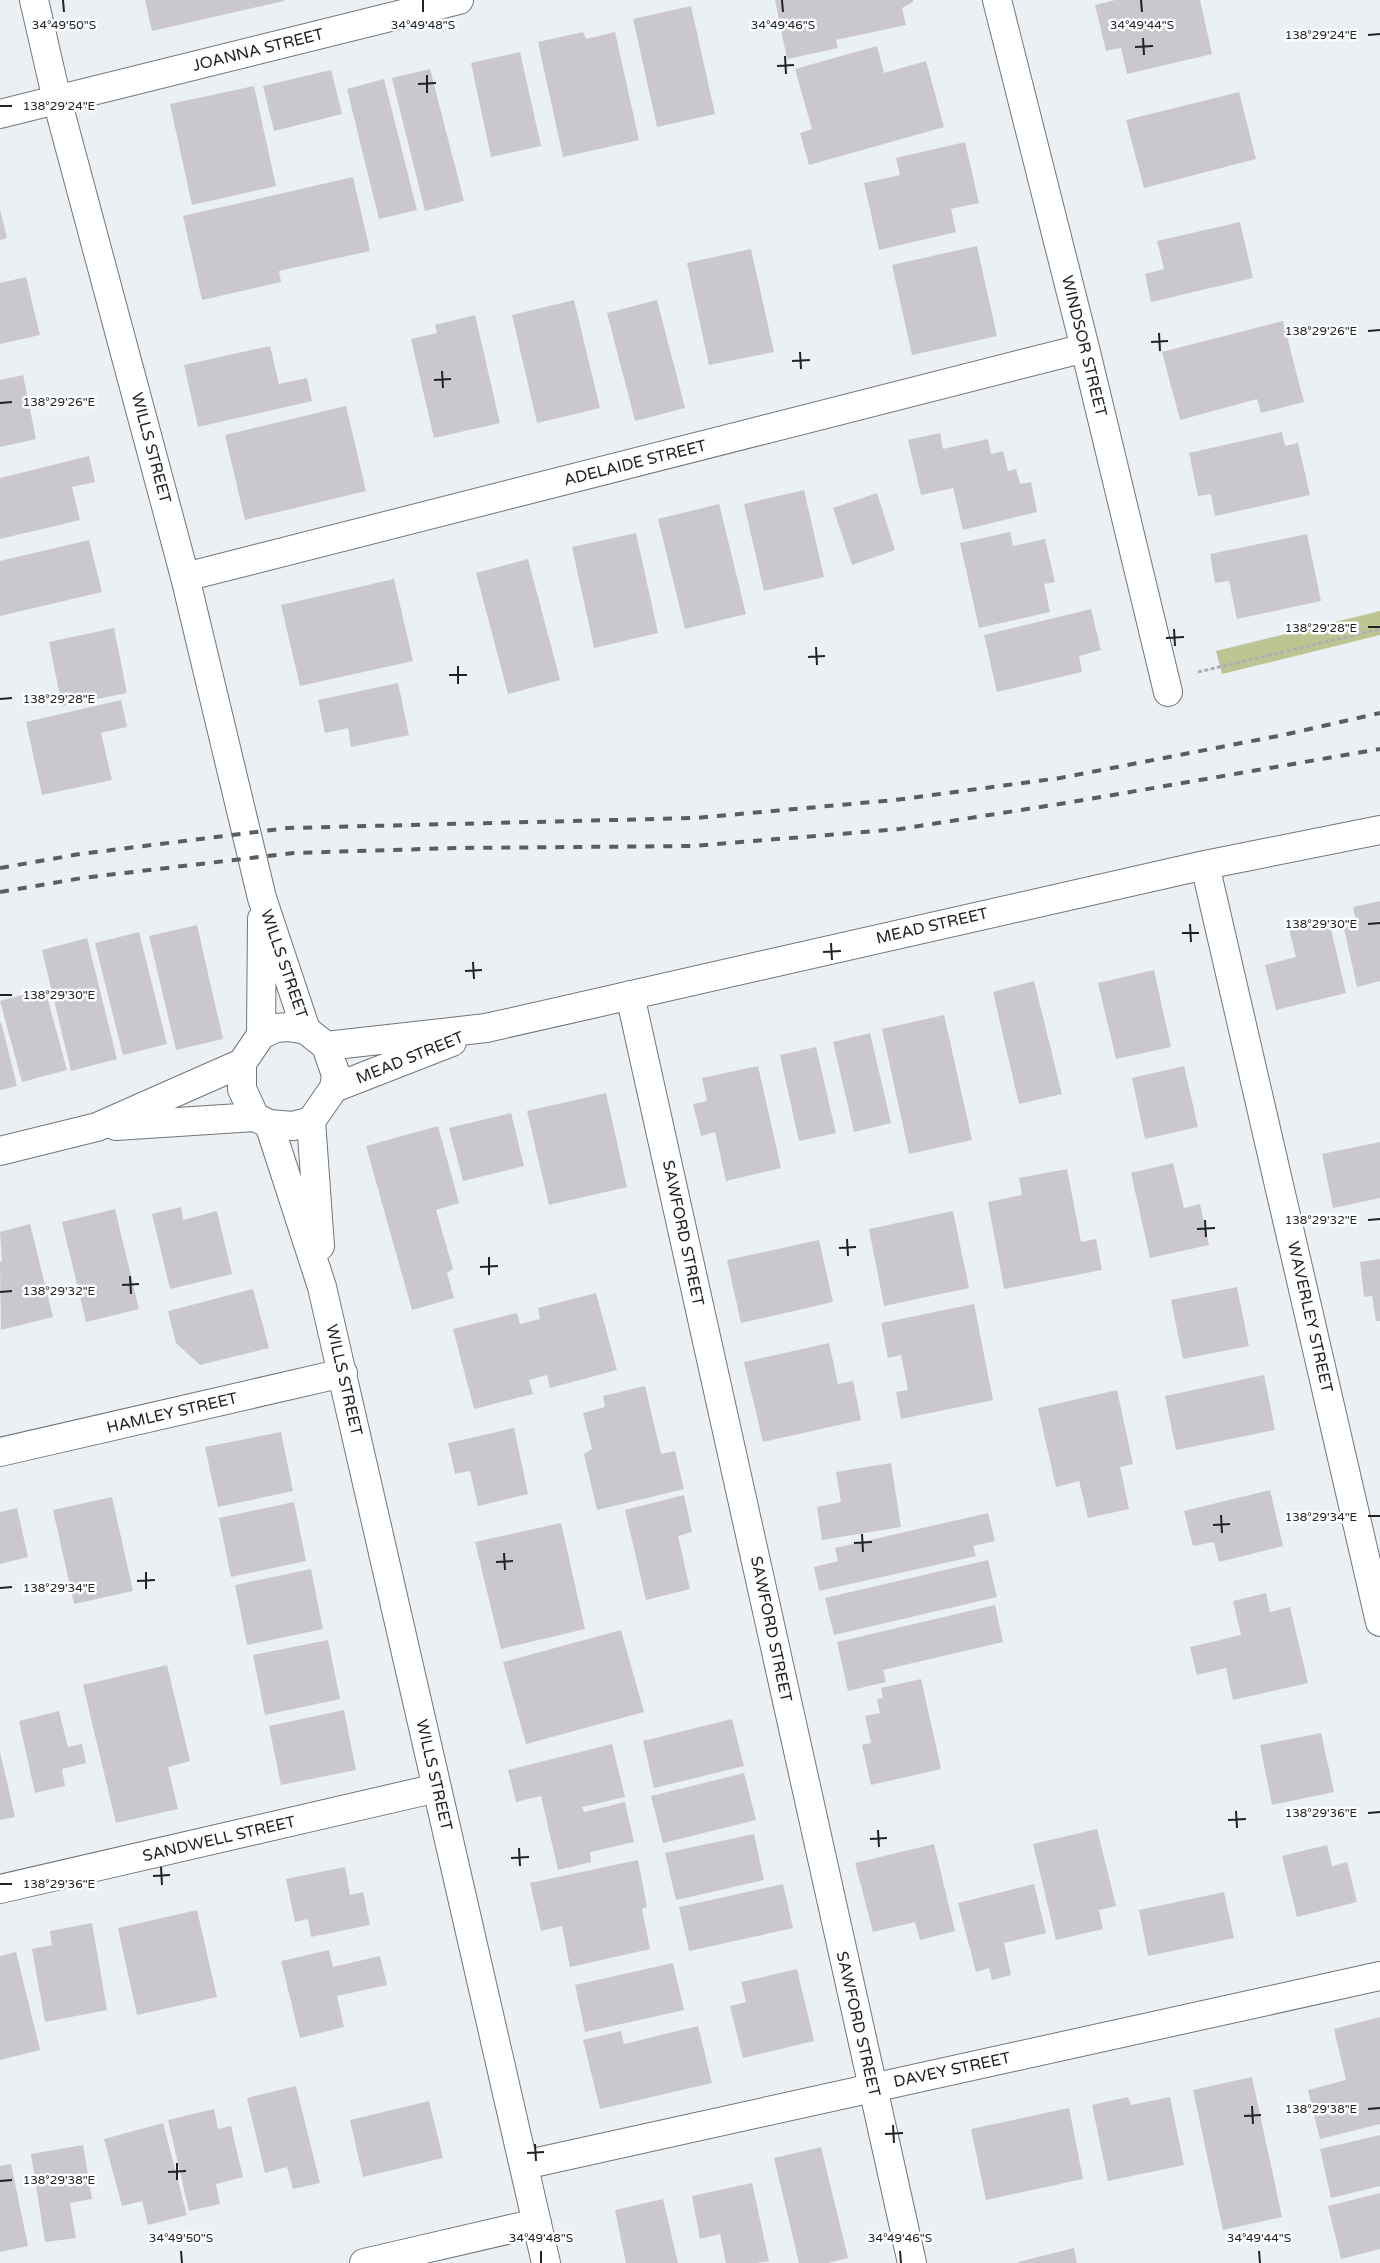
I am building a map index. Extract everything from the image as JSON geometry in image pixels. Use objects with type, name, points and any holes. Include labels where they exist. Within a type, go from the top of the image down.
[{"type":"street","name":"WILLS STREET","points":[[34,0],[57,100],[185,577],[262,898],[316,1038]]},
{"type":"street","name":"JOANNA STREET","points":[[0,114],[460,0]]},
{"type":"street","name":"WINDSOR STREET","points":[[997,0],[1085,348],[1166,686]]},
{"type":"street","name":"ADELAIDE STREET","points":[[185,577],[1085,348]]},
{"type":"street","name":"MEAD STREET","points":[[334,1088],[486,1028],[1205,865],[1380,830]]},
{"type":"street","name":"WAVERLEY STREET","points":[[1205,865],[1380,1622]]},
{"type":"street","name":"WILLS STREET","points":[[261,1035],[262,898]]},
{"type":"street","name":"SAWFORD STREET","points":[[630,994],[912,2263]]},
{"type":"street","points":[[0,1151],[97,1127],[242,1063],[261,1035],[276,1028],[289,1027],[316,1038],[336,1075],[334,1088],[311,1121],[293,1126],[262,1120],[97,1127]]},
{"type":"street","name":"MEAD STREET","points":[[316,1038],[486,1028]]},
{"type":"street","points":[[242,1063],[242,1089],[262,1120]]},
{"type":"street","name":"WILLS STREET","points":[[262,1120],[322,1287],[546,2263]]},
{"type":"street","name":"WILLS STREET","points":[[311,1121],[322,1287]]},
{"type":"street","name":"HAMLEY STREET","points":[[0,1452],[343,1373]]},
{"type":"street","name":"SANDWELL STREET","points":[[0,1890],[437,1788]]},
{"type":"street","name":"DAVEY STREET","points":[[524,2165],[1380,1976]]},
{"type":"street","points":[[364,2263],[536,2223]]},
{"type":"path","points":[[1166,686],[1380,629]]},
{"type":"green space","points":[[1380,611],[1380,635],[1222,674],[1216,651]]},
{"type":"building","points":[[145,0],[284,0],[284,1],[152,31]]},
{"type":"building","points":[[775,0],[913,0],[913,2],[902,8],[906,25],[836,40],[838,48],[787,59]]},
{"type":"building","points":[[1115,0],[1200,0],[1212,54],[1127,74],[1121,48],[1106,51],[1095,5]]},
{"type":"building","points":[[691,6],[715,114],[657,127],[633,19]]},
{"type":"building","points":[[583,32],[586,39],[615,32],[639,140],[563,157],[538,42]]},
{"type":"building","points":[[877,46],[884,73],[926,61],[944,127],[809,165],[800,133],[812,129],[795,69]]},
{"type":"building","points":[[520,52],[541,146],[491,157],[471,63]]},
{"type":"building","points":[[430,69],[464,201],[425,211],[392,78]]},
{"type":"building","points":[[331,70],[342,114],[274,131],[263,86]]},
{"type":"building","points":[[384,79],[417,210],[379,219],[347,89]]},
{"type":"building","points":[[254,86],[276,186],[192,205],[170,104]]},
{"type":"building","points":[[1239,92],[1256,159],[1144,188],[1126,120]]},
{"type":"building","points":[[965,142],[979,203],[951,209],[956,232],[879,250],[864,183],[900,175],[896,158]]},
{"type":"building","points":[[353,177],[370,251],[279,271],[281,282],[202,300],[183,216]]},
{"type":"building","points":[[0,210],[7,238],[0,240]]},
{"type":"building","points":[[1240,222],[1253,278],[1151,302],[1145,274],[1164,269],[1157,241]]},
{"type":"building","points":[[977,246],[997,336],[912,355],[892,265]]},
{"type":"building","points":[[751,249],[774,352],[709,365],[687,263]]},
{"type":"building","points":[[26,277],[40,335],[0,344],[0,283]]},
{"type":"building","points":[[574,300],[600,408],[537,423],[512,315]]},
{"type":"building","points":[[657,300],[685,408],[635,421],[607,313]]},
{"type":"building","points":[[475,315],[500,423],[434,438],[411,339],[437,333],[435,325]]},
{"type":"building","points":[[1283,321],[1304,402],[1261,413],[1257,399],[1180,420],[1162,352]]},
{"type":"building","points":[[270,346],[279,384],[307,378],[312,401],[198,427],[184,365]]},
{"type":"building","points":[[23,375],[36,439],[0,447],[0,380]]},
{"type":"building","points":[[346,406],[366,491],[245,520],[225,435]]},
{"type":"building","points":[[1282,432],[1285,446],[1298,443],[1310,495],[1215,516],[1211,494],[1198,496],[1189,453]]},
{"type":"building","points":[[940,433],[943,449],[988,439],[991,454],[1003,451],[1008,471],[1016,469],[1020,484],[1031,482],[1037,512],[963,530],[953,488],[921,495],[908,440]]},
{"type":"building","points":[[89,456],[95,482],[72,487],[80,520],[0,539],[0,478]]},
{"type":"building","points":[[804,490],[824,577],[764,591],[744,504]]},
{"type":"building","points":[[877,493],[895,550],[852,565],[833,508]]},
{"type":"building","points":[[719,504],[746,614],[685,629],[658,519]]},
{"type":"building","points":[[1010,532],[1013,546],[1045,539],[1055,582],[1044,584],[1050,612],[979,628],[960,543]]},
{"type":"building","points":[[636,533],[658,633],[594,648],[572,547]]},
{"type":"building","points":[[1307,534],[1321,601],[1237,619],[1229,581],[1215,583],[1210,554]]},
{"type":"building","points":[[89,540],[102,592],[0,616],[0,561]]},
{"type":"building","points":[[528,559],[560,680],[508,694],[476,573]]},
{"type":"building","points":[[394,579],[413,661],[300,686],[281,605]]},
{"type":"building","points":[[1091,609],[1101,650],[1079,656],[1082,672],[997,692],[984,635]]},
{"type":"building","points":[[114,628],[127,693],[62,706],[49,642]]},
{"type":"building","points":[[398,683],[409,735],[351,747],[348,728],[325,733],[318,700]]},
{"type":"building","points":[[121,700],[127,727],[101,733],[112,780],[42,795],[26,722]]},
{"type":"building","points":[[1380,901],[1380,981],[1357,987],[1344,928],[1357,925],[1353,907]]},
{"type":"building","points":[[1329,921],[1346,993],[1276,1010],[1265,965],[1296,957],[1289,930]]},
{"type":"building","points":[[197,925],[223,1039],[176,1050],[149,936]]},
{"type":"building","points":[[139,932],[167,1044],[123,1055],[95,943]]},
{"type":"building","points":[[87,938],[117,1059],[71,1071],[42,950]]},
{"type":"building","points":[[1154,970],[1171,1047],[1116,1059],[1098,983]]},
{"type":"building","points":[[1034,981],[1062,1094],[1019,1104],[993,992]]},
{"type":"building","points":[[45,989],[67,1070],[22,1082],[0,1001]]},
{"type":"building","points":[[944,1015],[972,1140],[909,1154],[882,1029]]},
{"type":"building","points":[[0,1023],[17,1086],[0,1090]]},
{"type":"building","points":[[870,1033],[891,1123],[854,1132],[833,1042]]},
{"type":"building","points":[[816,1047],[836,1133],[799,1141],[780,1055]]},
{"type":"building","points":[[758,1066],[781,1168],[726,1181],[715,1132],[701,1136],[693,1104],[707,1101],[702,1078]]},
{"type":"building","points":[[1184,1066],[1198,1127],[1145,1139],[1132,1078]]},
{"type":"building","points":[[606,1093],[627,1187],[549,1205],[527,1111]]},
{"type":"building","points":[[511,1113],[524,1166],[463,1181],[449,1128]]},
{"type":"building","points":[[438,1126],[459,1203],[436,1210],[453,1269],[447,1273],[454,1298],[412,1310],[366,1146]]},
{"type":"building","points":[[1380,1142],[1380,1198],[1333,1208],[1322,1154]]},
{"type":"building","points":[[1173,1163],[1184,1208],[1200,1204],[1209,1245],[1150,1258],[1131,1173]]},
{"type":"building","points":[[1067,1169],[1081,1242],[1096,1239],[1102,1270],[1004,1289],[988,1202],[1022,1195],[1019,1178]]},
{"type":"building","points":[[181,1207],[183,1220],[217,1211],[232,1274],[170,1289],[152,1214]]},
{"type":"building","points":[[115,1209],[139,1309],[86,1322],[62,1222]]},
{"type":"building","points":[[953,1211],[969,1288],[884,1306],[869,1229]]},
{"type":"building","points":[[30,1224],[53,1317],[1,1330],[0,1262],[2,1261],[0,1232]]},
{"type":"building","points":[[819,1240],[833,1302],[741,1323],[727,1260]]},
{"type":"building","points":[[1380,1259],[1380,1321],[1376,1321],[1372,1296],[1364,1297],[1360,1262]]},
{"type":"building","points":[[1237,1287],[1249,1346],[1183,1359],[1171,1300]]},
{"type":"building","points":[[253,1289],[269,1348],[200,1365],[176,1343],[168,1311]]},
{"type":"building","points":[[596,1293],[617,1370],[550,1388],[547,1375],[529,1380],[533,1394],[474,1409],[453,1329],[517,1313],[520,1324],[540,1319],[538,1308]]},
{"type":"building","points":[[974,1304],[993,1400],[901,1419],[896,1392],[908,1390],[901,1355],[888,1358],[881,1323]]},
{"type":"building","points":[[829,1343],[838,1384],[853,1381],[861,1420],[763,1442],[744,1362]]},
{"type":"building","points":[[1264,1375],[1275,1430],[1176,1450],[1165,1396]]},
{"type":"building","points":[[645,1386],[661,1454],[675,1451],[684,1489],[597,1510],[584,1454],[592,1449],[583,1413],[605,1407],[603,1396]]},
{"type":"building","points":[[1117,1390],[1133,1464],[1120,1467],[1129,1509],[1088,1518],[1079,1481],[1056,1487],[1038,1408]]},
{"type":"building","points":[[514,1428],[528,1494],[478,1506],[470,1471],[455,1474],[448,1443]]},
{"type":"building","points":[[281,1432],[293,1491],[218,1507],[205,1447]]},
{"type":"building","points":[[891,1463],[901,1527],[822,1540],[817,1507],[841,1502],[836,1472]]},
{"type":"building","points":[[1270,1490],[1283,1546],[1219,1562],[1214,1542],[1193,1546],[1184,1511]]},
{"type":"building","points":[[684,1495],[692,1532],[678,1536],[690,1589],[646,1600],[625,1510]]},
{"type":"building","points":[[112,1497],[133,1591],[74,1604],[53,1510]]},
{"type":"building","points":[[294,1502],[306,1561],[231,1577],[219,1518]]},
{"type":"building","points":[[17,1508],[28,1557],[0,1564],[0,1512]]},
{"type":"building","points":[[988,1513],[995,1541],[973,1546],[976,1556],[819,1591],[814,1567],[838,1561],[835,1548]]},
{"type":"building","points":[[561,1523],[585,1629],[501,1649],[475,1542]]},
{"type":"building","points":[[988,1560],[997,1597],[834,1635],[825,1598]]},
{"type":"building","points":[[311,1569],[323,1629],[247,1645],[235,1585]]},
{"type":"building","points":[[1266,1593],[1270,1612],[1290,1607],[1308,1683],[1233,1700],[1226,1668],[1197,1675],[1190,1647],[1241,1635],[1233,1601]]},
{"type":"building","points":[[995,1605],[1003,1642],[883,1670],[886,1682],[848,1691],[837,1642]]},
{"type":"building","points":[[621,1630],[644,1712],[526,1744],[503,1662]]},
{"type":"building","points":[[328,1640],[340,1699],[265,1715],[253,1655]]},
{"type":"building","points":[[167,1665],[190,1761],[168,1767],[178,1809],[116,1823],[83,1685]]},
{"type":"building","points":[[921,1679],[941,1769],[871,1785],[862,1745],[871,1743],[865,1716],[880,1713],[877,1699],[883,1698],[881,1688]]},
{"type":"building","points":[[344,1710],[356,1770],[281,1785],[269,1726]]},
{"type":"building","points":[[59,1711],[68,1747],[82,1744],[86,1763],[62,1769],[65,1786],[35,1793],[19,1721]]},
{"type":"building","points":[[732,1719],[744,1766],[654,1788],[643,1741]]},
{"type":"building","points":[[1321,1733],[1334,1792],[1272,1805],[1260,1745]]},
{"type":"building","points":[[612,1744],[625,1797],[582,1807],[584,1812],[625,1802],[634,1842],[590,1852],[591,1862],[558,1870],[541,1796],[516,1802],[508,1770]]},
{"type":"building","points":[[0,1752],[15,1817],[0,1820]]},
{"type":"building","points":[[744,1773],[756,1820],[663,1843],[651,1796]]},
{"type":"building","points":[[1097,1829],[1116,1906],[1099,1910],[1103,1929],[1056,1940],[1033,1844]]},
{"type":"building","points":[[754,1834],[764,1880],[676,1900],[665,1853]]},
{"type":"building","points":[[934,1844],[955,1931],[920,1940],[915,1922],[873,1932],[855,1863]]},
{"type":"building","points":[[1327,1845],[1332,1866],[1347,1862],[1357,1902],[1297,1917],[1282,1856]]},
{"type":"building","points":[[638,1860],[647,1907],[642,1909],[650,1949],[570,1967],[562,1926],[541,1931],[530,1883]]},
{"type":"building","points":[[345,1867],[350,1895],[363,1892],[370,1925],[311,1937],[308,1919],[295,1922],[286,1879]]},
{"type":"building","points":[[783,1884],[793,1928],[689,1951],[679,1907]]},
{"type":"building","points":[[1034,1884],[1046,1933],[1004,1943],[1011,1975],[992,1980],[989,1968],[976,1972],[958,1903]]},
{"type":"building","points":[[1224,1892],[1234,1938],[1148,1956],[1139,1910]]},
{"type":"building","points":[[197,1910],[217,1997],[137,2015],[118,1928]]},
{"type":"building","points":[[92,1923],[107,2010],[45,2022],[32,1949],[52,1945],[50,1931]]},
{"type":"building","points":[[329,1950],[333,1967],[380,1956],[387,1985],[337,1996],[344,2027],[300,2038],[281,1961]]},
{"type":"building","points":[[16,1952],[40,2050],[0,2060],[0,1956]]},
{"type":"building","points":[[673,1963],[684,2010],[585,2032],[575,1985]]},
{"type":"building","points":[[797,1969],[814,2041],[743,2058],[730,2006],[746,2002],[741,1982]]},
{"type":"building","points":[[1380,2017],[1380,2124],[1320,2139],[1308,2090],[1346,2080],[1334,2029]]},
{"type":"building","points":[[698,2026],[712,2083],[600,2109],[583,2040],[621,2031],[624,2044]]},
{"type":"building","points":[[1252,2077],[1282,2217],[1223,2230],[1193,2090]]},
{"type":"building","points":[[296,2086],[320,2183],[293,2189],[287,2167],[265,2173],[247,2098]]},
{"type":"building","points":[[1128,2097],[1131,2105],[1170,2097],[1184,2165],[1108,2181],[1092,2105]]},
{"type":"building","points":[[429,2101],[443,2158],[363,2177],[350,2120]]},
{"type":"building","points":[[1069,2108],[1083,2179],[986,2200],[971,2129]]},
{"type":"building","points":[[214,2109],[218,2129],[231,2126],[243,2177],[216,2184],[220,2204],[189,2211],[168,2120]]},
{"type":"building","points":[[163,2123],[187,2215],[148,2225],[142,2201],[122,2206],[104,2139]]},
{"type":"building","points":[[1380,2135],[1380,2186],[1331,2198],[1320,2149]]},
{"type":"building","points":[[83,2145],[92,2199],[70,2203],[76,2238],[45,2242],[31,2154]]},
{"type":"building","points":[[821,2147],[848,2258],[828,2263],[799,2263],[774,2158]]},
{"type":"building","points":[[11,2164],[28,2246],[0,2252],[0,2166]]},
{"type":"building","points":[[752,2183],[769,2261],[726,2263],[720,2234],[700,2239],[692,2196]]},
{"type":"building","points":[[1380,2193],[1380,2249],[1341,2259],[1328,2206]]},
{"type":"building","points":[[663,2199],[678,2263],[626,2263],[615,2210]]},
{"type":"building","points":[[1074,2248],[1077,2263],[1018,2263],[1018,2262]]},
{"type":"railway","points":[[0,868],[80,854],[288,828],[695,818],[895,800],[1060,778],[1283,735],[1380,713]]},
{"type":"railway","points":[[0,892],[82,878],[293,853],[457,848],[693,846],[900,829],[1072,802],[1380,749]]}]
